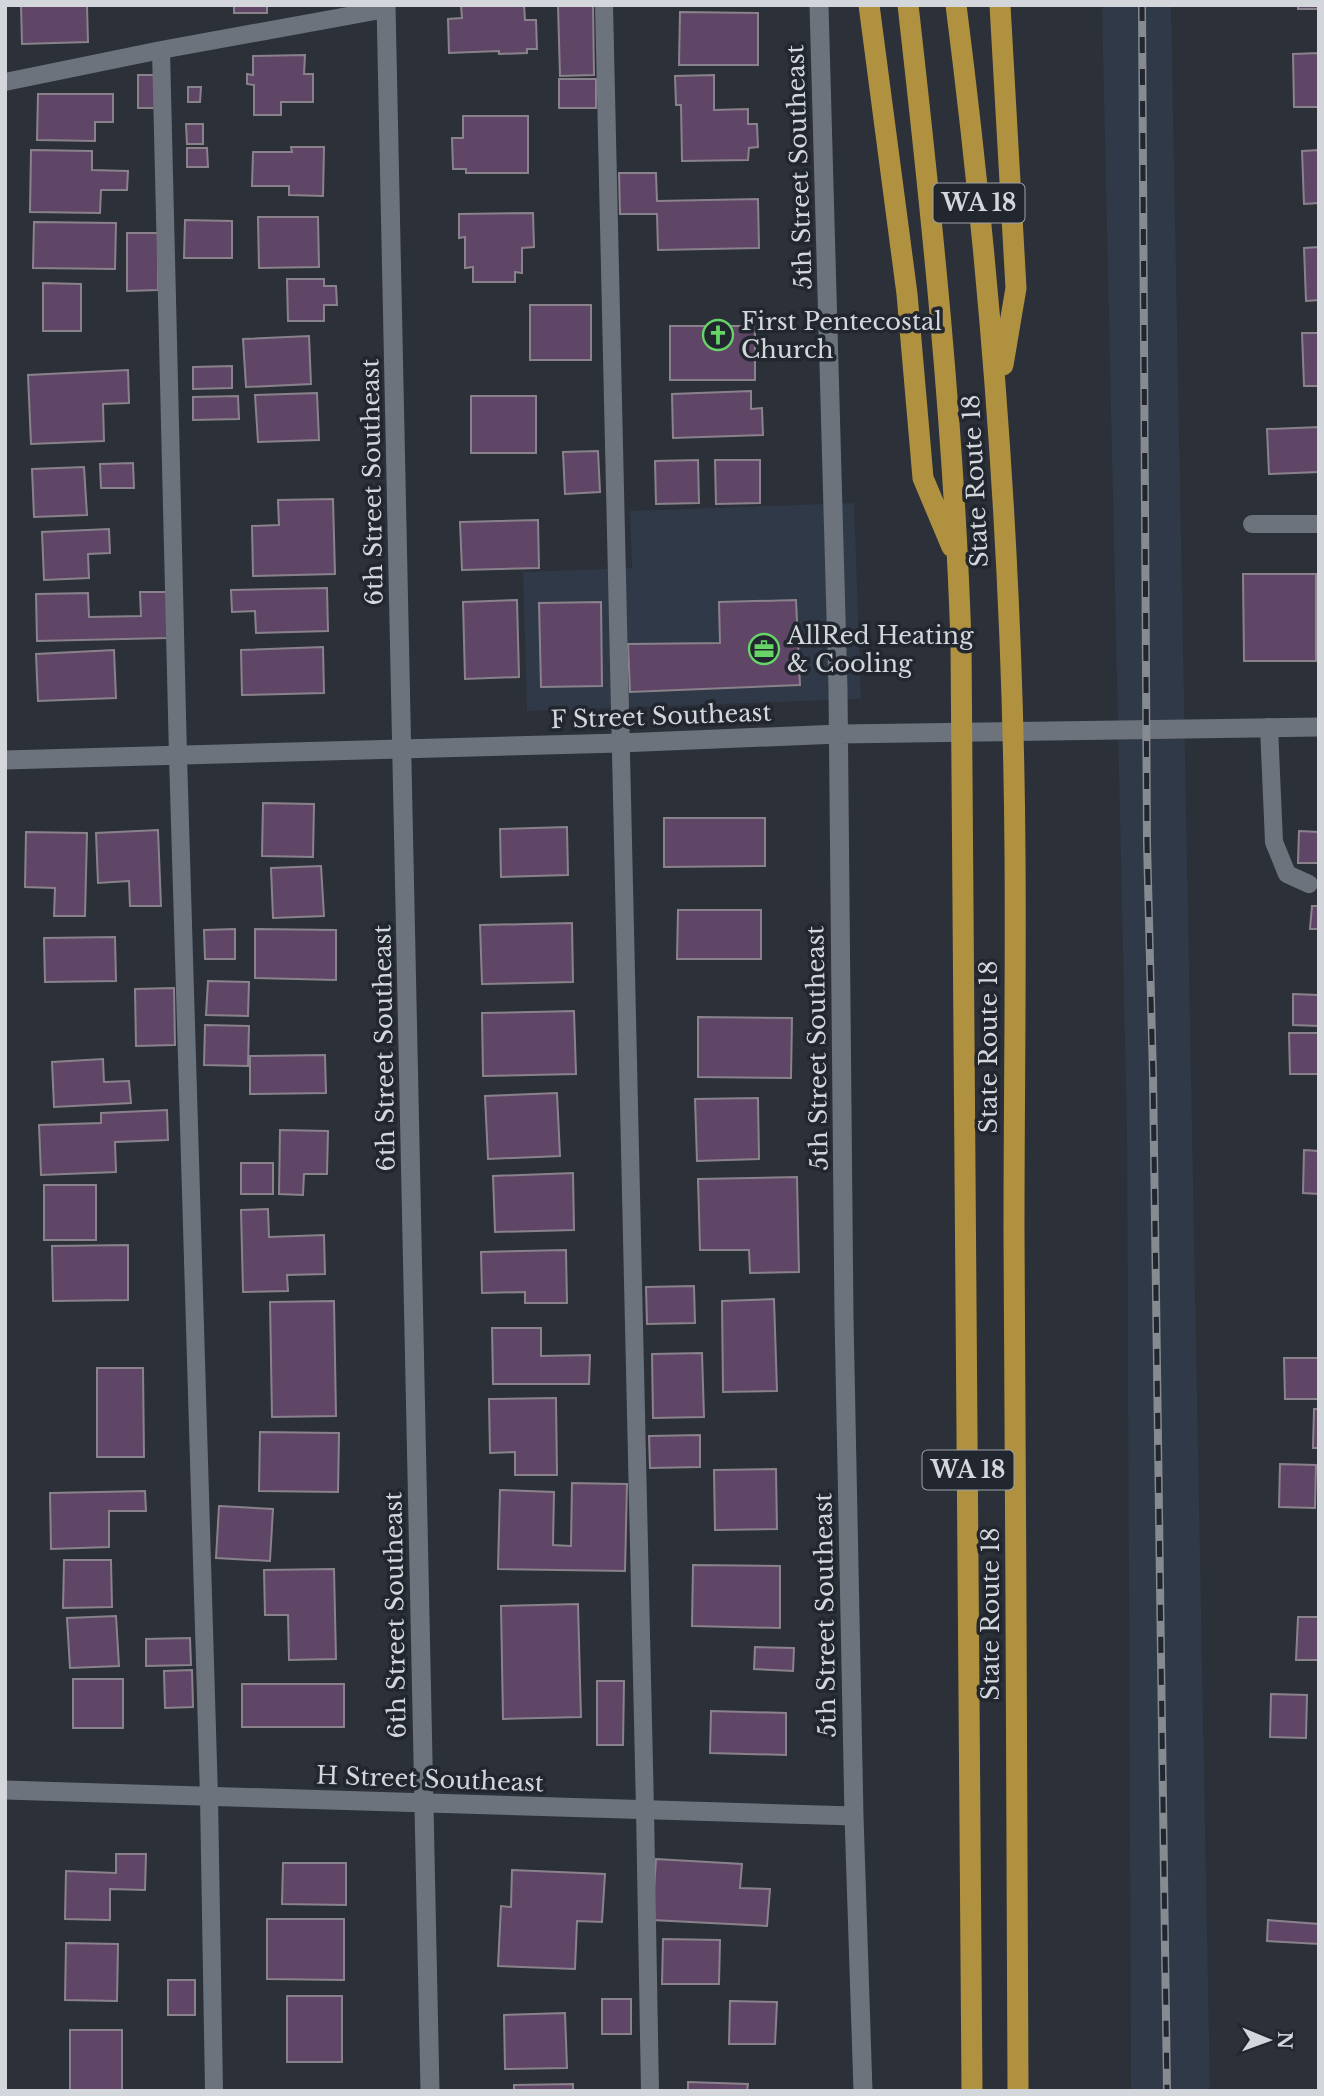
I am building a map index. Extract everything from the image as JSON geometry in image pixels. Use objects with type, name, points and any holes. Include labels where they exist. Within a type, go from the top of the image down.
[{"type":"highway","points":[[869,5],[907,294],[923,478],[958,562]]},
{"type":"highway","name":"State Route 18","points":[[908,5],[939,287],[961,643],[972,2091]]},
{"type":"highway","name":"State Route 18","points":[[956,5],[973,143],[997,401],[1010,637],[1015,850],[1018,2091]]},
{"type":"highway","points":[[997,401],[1016,288],[1000,5]]},
{"type":"street","name":"5th Street Southeast","points":[[819,5],[839,734],[844,1317],[854,1816],[863,2091]]},
{"type":"street","name":"6th Street Southeast","points":[[386,7],[430,2091]]},
{"type":"street","name":"F Street Southeast","points":[[5,760],[620,743],[839,734],[1319,727]]},
{"type":"street","name":"H Street Southeast","points":[[5,1790],[854,1816]]},
{"type":"lane","points":[[604,5],[650,2091]]},
{"type":"lane","points":[[5,82],[386,7]]},
{"type":"lane","points":[[161,50],[177,756],[209,1797],[214,2091]]},
{"type":"lane","points":[[1252,524],[1319,524]]},
{"type":"lane","points":[[1269,727],[1274,842],[1287,874],[1309,884]]},
{"type":"shaded area","points":[[1102,5],[1171,5],[1210,2091],[1131,2091],[1127,1132]]},
{"type":"shaded area","points":[[854,503],[861,699],[527,711],[523,572],[632,568],[630,511]]},
{"type":"building","points":[[21,5],[87,5],[88,42],[22,44]]},
{"type":"building","points":[[234,5],[267,5],[267,13],[234,13]]},
{"type":"building","points":[[461,5],[524,5],[525,20],[536,20],[537,49],[527,49],[527,53],[449,53],[448,19],[462,18]]},
{"type":"building","points":[[558,5],[593,5],[594,75],[560,76]]},
{"type":"building","points":[[1298,5],[1319,5],[1319,9],[1298,9]]},
{"type":"building","points":[[680,12],[758,13],[758,65],[679,65]]},
{"type":"building","points":[[1319,53],[1319,107],[1294,107],[1293,54]]},
{"type":"building","points":[[305,55],[304,74],[313,74],[313,102],[281,102],[281,115],[254,115],[254,85],[247,84],[247,74],[253,75],[253,56]]},
{"type":"building","points":[[138,75],[161,75],[162,108],[138,108]]},
{"type":"building","points":[[714,75],[714,110],[748,109],[748,124],[757,124],[758,147],[749,148],[748,160],[682,161],[681,105],[676,105],[675,76]]},
{"type":"building","points":[[559,79],[596,79],[596,108],[559,108]]},
{"type":"building","points":[[188,87],[201,87],[200,102],[188,102]]},
{"type":"building","points":[[38,94],[113,94],[113,122],[95,122],[95,141],[37,140]]},
{"type":"building","points":[[463,116],[528,116],[528,173],[466,173],[466,169],[453,169],[452,138],[463,138]]},
{"type":"building","points":[[186,124],[203,124],[203,144],[187,144]]},
{"type":"building","points":[[291,147],[324,147],[323,196],[289,195],[289,186],[252,186],[253,152],[292,152]]},
{"type":"building","points":[[187,148],[207,148],[208,167],[187,167]]},
{"type":"building","points":[[31,150],[92,151],[92,170],[128,171],[127,190],[101,190],[100,213],[30,212]]},
{"type":"building","points":[[1319,150],[1319,203],[1304,204],[1302,151]]},
{"type":"building","points":[[619,173],[656,173],[657,201],[758,199],[759,248],[658,250],[657,214],[620,214]]},
{"type":"building","points":[[533,213],[534,247],[522,248],[522,273],[515,272],[515,282],[473,282],[473,267],[465,268],[465,237],[459,238],[459,214]]},
{"type":"building","points":[[258,217],[318,217],[319,267],[259,268]]},
{"type":"building","points":[[185,220],[232,221],[232,258],[184,258]]},
{"type":"building","points":[[34,222],[116,223],[115,269],[33,268]]},
{"type":"building","points":[[127,233],[158,233],[158,290],[127,291]]},
{"type":"building","points":[[1319,247],[1319,300],[1306,301],[1304,248]]},
{"type":"building","points":[[287,279],[324,279],[324,286],[336,286],[337,305],[324,305],[324,321],[288,321]]},
{"type":"building","points":[[43,283],[81,284],[81,331],[43,331]]},
{"type":"building","points":[[530,305],[591,305],[591,360],[530,360]]},
{"type":"building","points":[[670,326],[755,326],[755,380],[670,380]]},
{"type":"building","points":[[1302,333],[1319,333],[1319,386],[1304,386]]},
{"type":"building","points":[[309,336],[311,384],[246,387],[243,339]]},
{"type":"building","points":[[232,366],[232,388],[193,389],[193,367]]},
{"type":"building","points":[[128,370],[129,403],[103,404],[104,441],[31,444],[28,375]]},
{"type":"building","points":[[751,391],[751,409],[762,408],[763,435],[673,438],[672,394]]},
{"type":"building","points":[[317,393],[319,440],[258,442],[255,395]]},
{"type":"building","points":[[238,396],[239,419],[193,420],[193,397]]},
{"type":"building","points":[[471,396],[536,396],[536,453],[471,453]]},
{"type":"building","points":[[1319,427],[1319,472],[1269,474],[1267,429]]},
{"type":"building","points":[[598,451],[600,492],[565,494],[563,452]]},
{"type":"building","points":[[698,460],[699,503],[656,504],[655,461]]},
{"type":"building","points":[[715,460],[760,460],[760,503],[716,504]]},
{"type":"building","points":[[133,463],[134,488],[101,488],[100,464]]},
{"type":"building","points":[[84,467],[87,515],[34,517],[32,469]]},
{"type":"building","points":[[333,499],[335,574],[253,576],[252,526],[279,525],[278,500]]},
{"type":"building","points":[[538,520],[539,568],[462,570],[460,522]]},
{"type":"building","points":[[109,529],[110,553],[88,554],[89,578],[44,580],[42,532]]},
{"type":"building","points":[[1243,574],[1316,574],[1316,661],[1244,661]]},
{"type":"building","points":[[327,588],[328,631],[256,633],[255,611],[232,612],[231,590]]},
{"type":"building","points":[[140,592],[167,592],[168,638],[37,641],[36,594],[88,593],[89,617],[141,616]]},
{"type":"building","points":[[517,600],[519,677],[465,679],[463,602]]},
{"type":"building","points":[[796,600],[800,685],[630,692],[628,644],[720,643],[719,602]]},
{"type":"building","points":[[601,602],[602,686],[541,687],[539,603]]},
{"type":"building","points":[[323,647],[324,693],[242,695],[241,650]]},
{"type":"building","points":[[114,650],[116,698],[38,701],[36,654]]},
{"type":"building","points":[[263,803],[314,804],[313,857],[262,856]]},
{"type":"building","points":[[664,818],[765,818],[765,866],[664,867]]},
{"type":"building","points":[[567,827],[568,875],[501,877],[500,829]]},
{"type":"building","points":[[158,830],[161,906],[130,906],[129,881],[98,883],[96,833]]},
{"type":"building","points":[[1299,831],[1319,832],[1319,863],[1298,863]]},
{"type":"building","points":[[26,832],[87,833],[85,916],[54,916],[55,888],[25,887]]},
{"type":"building","points":[[321,866],[324,916],[273,918],[271,868]]},
{"type":"building","points":[[1312,906],[1319,906],[1319,929],[1310,929]]},
{"type":"building","points":[[678,910],[761,910],[761,959],[677,959]]},
{"type":"building","points":[[572,923],[573,982],[482,984],[480,925]]},
{"type":"building","points":[[235,929],[235,959],[205,959],[204,930]]},
{"type":"building","points":[[255,929],[336,930],[336,980],[255,978]]},
{"type":"building","points":[[115,937],[116,981],[45,982],[44,938]]},
{"type":"building","points":[[208,981],[249,982],[248,1016],[206,1015]]},
{"type":"building","points":[[174,988],[175,1045],[136,1046],[135,989]]},
{"type":"building","points":[[1293,994],[1319,995],[1319,1026],[1293,1025]]},
{"type":"building","points":[[574,1011],[576,1074],[483,1076],[482,1013]]},
{"type":"building","points":[[698,1017],[792,1018],[791,1078],[698,1077]]},
{"type":"building","points":[[205,1025],[249,1026],[248,1066],[204,1065]]},
{"type":"building","points":[[1289,1033],[1319,1033],[1319,1074],[1290,1074]]},
{"type":"building","points":[[325,1055],[326,1093],[250,1094],[250,1056]]},
{"type":"building","points":[[103,1059],[104,1082],[129,1081],[131,1103],[54,1107],[52,1062]]},
{"type":"building","points":[[557,1093],[560,1156],[488,1159],[485,1096]]},
{"type":"building","points":[[758,1098],[759,1159],[697,1161],[695,1099]]},
{"type":"building","points":[[167,1110],[168,1140],[115,1142],[116,1172],[41,1175],[39,1125],[101,1123],[101,1113]]},
{"type":"building","points":[[280,1130],[328,1131],[327,1174],[304,1174],[303,1195],[279,1194]]},
{"type":"building","points":[[1304,1150],[1319,1151],[1319,1194],[1303,1193]]},
{"type":"building","points":[[241,1163],[273,1163],[273,1194],[241,1194]]},
{"type":"building","points":[[573,1173],[574,1230],[495,1232],[493,1176]]},
{"type":"building","points":[[797,1177],[799,1272],[750,1273],[749,1250],[700,1250],[698,1179]]},
{"type":"building","points":[[44,1185],[96,1185],[96,1240],[44,1240]]},
{"type":"building","points":[[268,1209],[269,1237],[324,1235],[325,1274],[287,1275],[288,1291],[243,1292],[241,1210]]},
{"type":"building","points":[[128,1245],[128,1300],[53,1301],[52,1246]]},
{"type":"building","points":[[566,1250],[567,1303],[525,1303],[525,1292],[482,1293],[481,1252]]},
{"type":"building","points":[[694,1286],[695,1323],[647,1324],[646,1287]]},
{"type":"building","points":[[774,1299],[777,1391],[723,1392],[722,1301]]},
{"type":"building","points":[[334,1301],[336,1416],[272,1417],[270,1302]]},
{"type":"building","points":[[492,1328],[541,1328],[541,1356],[590,1355],[589,1384],[493,1384]]},
{"type":"building","points":[[702,1353],[704,1417],[653,1418],[652,1354]]},
{"type":"building","points":[[1284,1358],[1319,1358],[1319,1399],[1285,1399]]},
{"type":"building","points":[[97,1368],[143,1368],[144,1457],[97,1457]]},
{"type":"building","points":[[556,1398],[557,1475],[515,1475],[515,1452],[490,1453],[489,1399]]},
{"type":"building","points":[[1314,1409],[1319,1409],[1319,1448],[1313,1448]]},
{"type":"building","points":[[260,1432],[339,1433],[338,1492],[259,1491]]},
{"type":"building","points":[[700,1435],[700,1467],[650,1468],[649,1436]]},
{"type":"building","points":[[1280,1464],[1316,1465],[1315,1508],[1279,1507]]},
{"type":"building","points":[[776,1469],[777,1529],[715,1530],[714,1470]]},
{"type":"building","points":[[572,1483],[627,1484],[625,1571],[498,1569],[500,1490],[554,1492],[553,1545],[571,1546]]},
{"type":"building","points":[[145,1491],[146,1511],[109,1511],[109,1547],[51,1549],[50,1493]]},
{"type":"building","points":[[219,1506],[273,1509],[270,1561],[216,1558]]},
{"type":"building","points":[[64,1560],[111,1560],[112,1607],[63,1608]]},
{"type":"building","points":[[693,1565],[780,1566],[780,1628],[692,1626]]},
{"type":"building","points":[[334,1569],[336,1659],[289,1660],[288,1615],[265,1615],[264,1570]]},
{"type":"building","points":[[578,1604],[581,1717],[503,1719],[501,1606]]},
{"type":"building","points":[[116,1616],[119,1666],[70,1668],[67,1618]]},
{"type":"building","points":[[1298,1617],[1319,1617],[1319,1660],[1296,1660]]},
{"type":"building","points":[[190,1638],[191,1665],[146,1666],[146,1639]]},
{"type":"building","points":[[755,1647],[794,1648],[793,1671],[754,1669]]},
{"type":"building","points":[[192,1670],[193,1707],[165,1708],[164,1671]]},
{"type":"building","points":[[73,1679],[123,1679],[123,1728],[73,1728]]},
{"type":"building","points":[[597,1681],[624,1681],[623,1745],[597,1745]]},
{"type":"building","points":[[242,1684],[344,1684],[344,1727],[242,1727]]},
{"type":"building","points":[[1271,1694],[1307,1695],[1306,1738],[1270,1737]]},
{"type":"building","points":[[711,1711],[786,1713],[786,1755],[710,1753]]},
{"type":"building","points":[[116,1854],[146,1854],[145,1890],[110,1889],[110,1920],[65,1919],[66,1871],[116,1873]]},
{"type":"building","points":[[656,1859],[742,1864],[740,1888],[770,1889],[767,1926],[652,1920]]},
{"type":"building","points":[[283,1863],[346,1863],[346,1905],[282,1904]]},
{"type":"building","points":[[512,1870],[605,1874],[602,1922],[577,1921],[575,1969],[498,1966],[501,1906],[511,1907]]},
{"type":"building","points":[[267,1919],[344,1919],[344,1980],[267,1979]]},
{"type":"building","points":[[1268,1920],[1319,1924],[1319,1944],[1267,1941]]},
{"type":"building","points":[[663,1939],[720,1940],[719,1984],[662,1984]]},
{"type":"building","points":[[66,1943],[118,1944],[117,2001],[65,2000]]},
{"type":"building","points":[[168,1980],[195,1980],[195,2015],[168,2015]]},
{"type":"building","points":[[287,1996],[342,1996],[342,2062],[287,2062]]},
{"type":"building","points":[[602,1999],[631,1999],[631,2034],[602,2034]]},
{"type":"building","points":[[730,2001],[777,2002],[775,2044],[729,2044]]},
{"type":"building","points":[[565,2013],[567,2068],[505,2069],[504,2015]]},
{"type":"building","points":[[70,2030],[122,2030],[122,2091],[70,2091]]},
{"type":"building","points":[[688,2082],[748,2084],[747,2091],[688,2091]]},
{"type":"building","points":[[573,2084],[573,2091],[514,2091],[514,2085]]},
{"type":"railway","points":[[1142,5],[1147,843],[1153,1077],[1167,2091]]},
{"type":"place","name":"First Pentecostal Church","points":[[718,335]]},
{"type":"place","name":"AllRed Heating & Cooling","points":[[764,649]]}]
